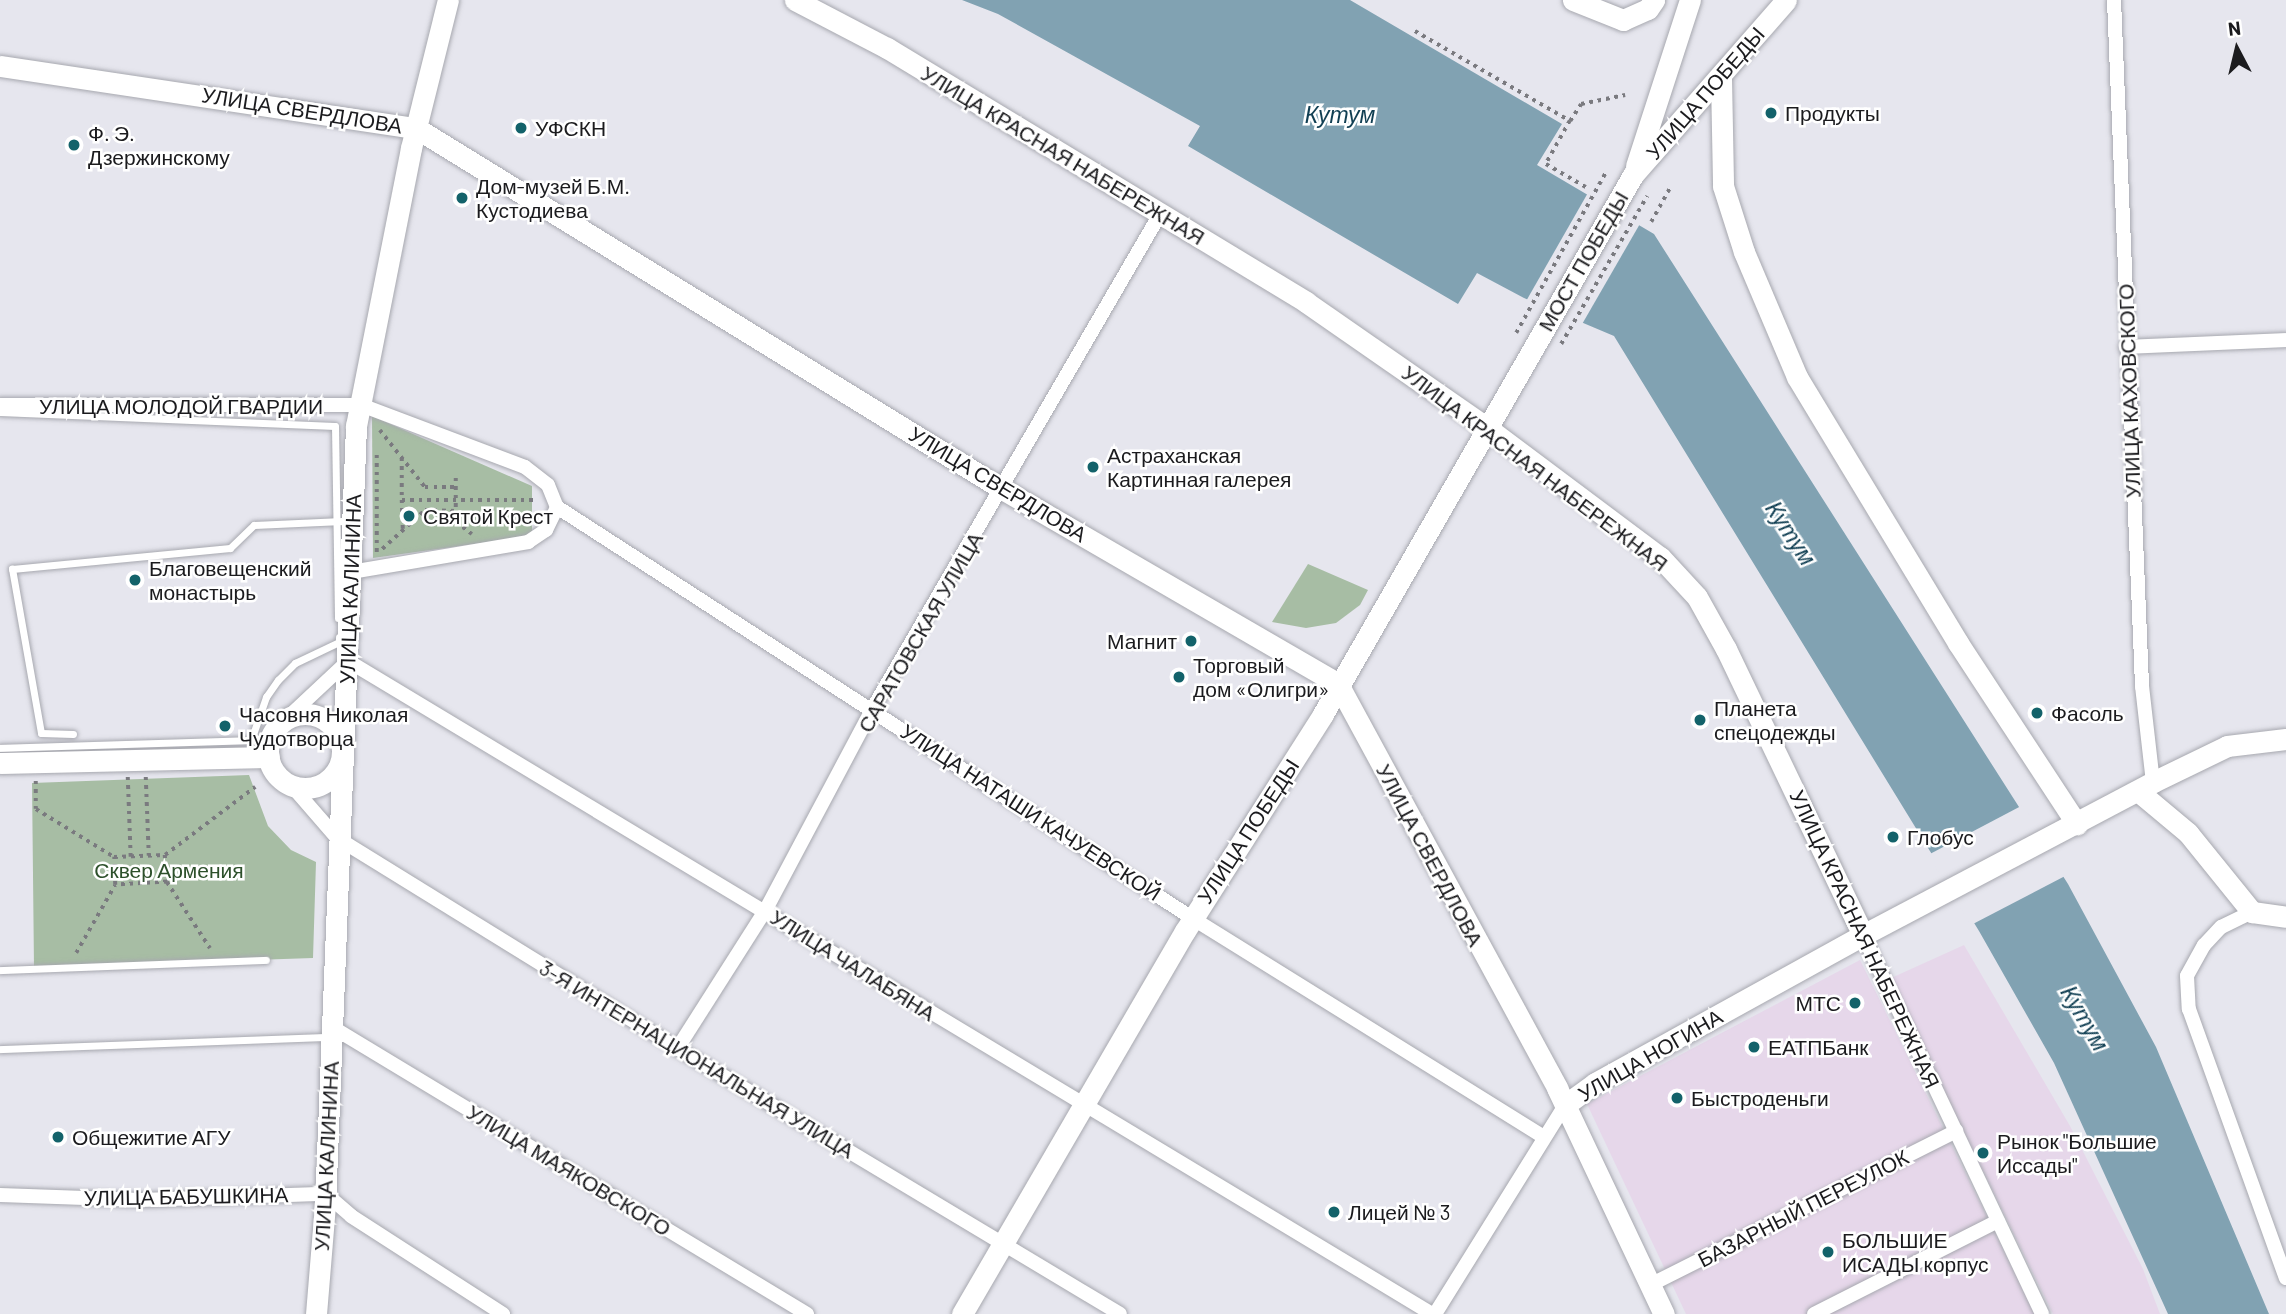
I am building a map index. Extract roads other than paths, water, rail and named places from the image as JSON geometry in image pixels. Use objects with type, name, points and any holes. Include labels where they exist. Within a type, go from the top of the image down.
[{"type":"main road","name":"УЛИЦА КАЛИНИНА","points":[[316,1314],[326,1194],[337,838],[348,661],[351,572],[345,521],[356,426],[416,128],[448,0]]},
{"type":"main road","name":"УЛИЦА КРАСНАЯ НАБЕРЕЖНАЯ","points":[[795,0],[887,47],[1306,302],[1490,430],[1660,557],[1697,597],[1726,649],[1863,935]]},
{"type":"main road","points":[[1573,0],[1623,20],[1648,9],[1654,0]]},
{"type":"main road","name":"УЛИЦА ПОБЕДЫ","points":[[1633,174],[1690,0]]},
{"type":"main road","name":"УЛИЦА ПОБЕДЫ","points":[[1633,174],[1721,78],[1786,0]]},
{"type":"main road","name":"УЛИЦА СВЕРДЛОВА","points":[[0,66],[416,128],[1004,490],[1338,684],[1565,1105],[1664,1314]]},
{"type":"main road","points":[[1721,78],[1723,186],[1744,252],[1797,377],[1958,643],[2077,824]]},
{"type":"main road","name":"МОСТ ПОБЕДЫ","points":[[1533,348],[1633,174]]},
{"type":"main road","name":"УЛИЦА ПОБЕДЫ","points":[[962,1314],[1085,1108],[1192,918],[1338,684],[1490,430],[1533,348]]},
{"type":"main road","points":[[298,715],[324,719],[334,728],[342,753],[334,775],[325,782],[302,788],[290,785],[276,774],[268,757],[272,736],[285,720],[298,715]]},
{"type":"main road","name":"УЛИЦА НОГИНА","points":[[1565,1105],[1595,1083],[1863,935],[2146,787],[2227,746],[2286,739]]},
{"type":"main road","points":[[0,763],[268,757]]},
{"type":"main road","points":[[2146,787],[2188,833],[2252,912],[2286,917]]},
{"type":"street","name":"УЛИЦА КАХОВСКОГО","points":[[2114,0],[2126,347],[2146,787]]},
{"type":"street","name":"САРАТОВСКАЯ УЛИЦА","points":[[677,1049],[765,911],[873,708],[1004,490],[1160,214]]},
{"type":"street","points":[[2126,347],[2286,340]]},
{"type":"street","name":"УЛИЦА МОЛОДОЙ ГВАРДИИ","points":[[0,405],[361,405]]},
{"type":"street","name":"УЛИЦА НАТАШИ КАЧУЕВСКОЙ","points":[[361,405],[525,467],[548,485],[557,507],[873,708],[1192,918],[1542,1136]]},
{"type":"street","points":[[351,572],[527,542],[546,530],[557,507]]},
{"type":"street","points":[[285,720],[348,661]]},
{"type":"street","name":"УЛИЦА ЧАЛАБЯНА","points":[[348,661],[765,911],[1085,1108],[1433,1314]]},
{"type":"street","name":"3-Я ИНТЕРНАЦИОНАЛЬНАЯ УЛИЦА","points":[[290,785],[337,838],[677,1049],[1120,1314]]},
{"type":"street","points":[[2252,912],[2221,928],[2204,945],[2187,976],[2189,1009],[2286,1278]]},
{"type":"street","name":"УЛИЦА КРАСНАЯ НАБЕРЕЖНАЯ","points":[[1863,935],[2042,1314]]},
{"type":"street","name":"УЛИЦА МАЯКОВСКОГО","points":[[332,1032],[807,1314]]},
{"type":"street","name":"УЛИЦА НОГИНА","points":[[1433,1314],[1542,1136],[1565,1105]]},
{"type":"street","name":"БАЗАРНЫЙ ПЕРЕУЛОК","points":[[1650,1285],[1956,1131]]},
{"type":"street","points":[[326,1194],[351,1216],[503,1314]]},
{"type":"street","name":"УЛИЦА БАБУШКИНА","points":[[0,1195],[141,1200],[326,1194]]},
{"type":"street","points":[[1814,1314],[1998,1221]]},
{"type":"lane","points":[[0,412],[335,426],[345,521],[339,642],[295,663],[278,680],[266,697],[251,740],[0,748]]},
{"type":"lane","points":[[74,734],[41,733],[12,569],[230,548],[254,525],[345,521]]},
{"type":"lane","points":[[0,970],[266,960]]},
{"type":"lane","points":[[0,1049],[332,1032]]},
{"type":"water","name":"Кутум","points":[[962,0],[1350,0],[1562,124],[1537,165],[1654,234],[2068,884],[2156,1047],[2269,1314],[2168,1314],[2054,1063],[1979,931],[1614,336],[1524,298],[1477,273],[1458,304],[1188,146],[1200,126],[998,14]]},
{"type":"place","name":"Продукты","points":[[1771,113]]},
{"type":"place","name":"УФСКН","points":[[521,128]]},
{"type":"place","name":"Ф. Э. Дзержинскому","points":[[74,145]]},
{"type":"place","name":"Дом-музей Б.М. Кустодиева","points":[[462,198]]},
{"type":"place","name":"Астраханская Картинная галерея","points":[[1093,467]]},
{"type":"place","name":"Святой Крест","points":[[409,516]]},
{"type":"place","name":"Благовещенский монастырь","points":[[135,580]]},
{"type":"place","name":"Магнит","points":[[1191,641]]},
{"type":"place","name":"Торговый дом «Олигри»","points":[[1179,677]]},
{"type":"place","name":"Фасоль","points":[[2037,713]]},
{"type":"place","name":"Планета спецодежды","points":[[1700,720]]},
{"type":"place","name":"Часовня Николая Чудотворца","points":[[225,726]]},
{"type":"place","name":"Глобус","points":[[1893,837]]},
{"type":"place","name":"МТС","points":[[1855,1003]]},
{"type":"place","name":"ЕАТПБанк","points":[[1754,1047]]},
{"type":"place","name":"Быстроденьги","points":[[1677,1098]]},
{"type":"place","name":"Общежитие АГУ","points":[[58,1137]]},
{"type":"place","name":"Рынок \"Большие Иссады\"","points":[[1983,1153]]},
{"type":"place","name":"Лицей № 3","points":[[1334,1212]]},
{"type":"place","name":"БОЛЬШИЕ ИСАДЫ корпус","points":[[1828,1252]]},
{"type":"park label","name":"Сквер Армения","points":[[169,870]]}]
